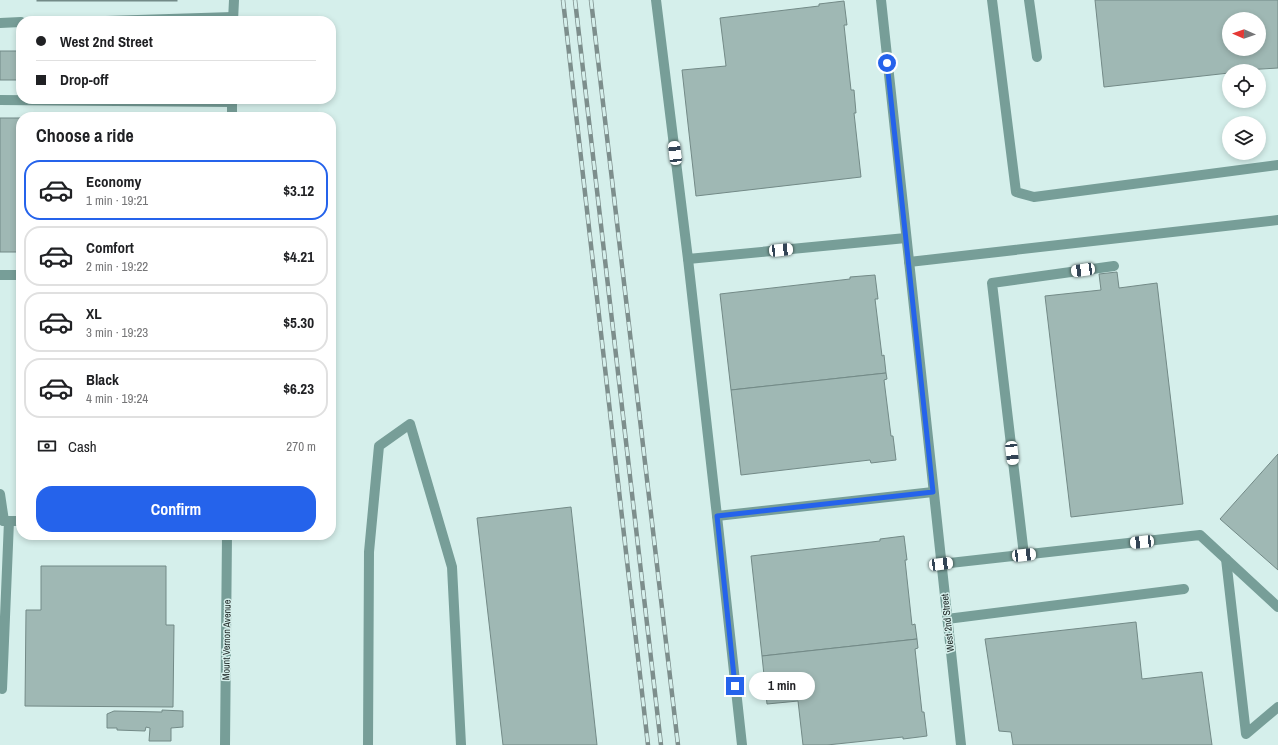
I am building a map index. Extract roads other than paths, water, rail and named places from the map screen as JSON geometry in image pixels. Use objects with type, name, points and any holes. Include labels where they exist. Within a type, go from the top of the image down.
[{"type":"street","points":[[233,16],[234,0]]},
{"type":"street","points":[[656,0],[688,260],[742,745]]},
{"type":"street","name":"West 2nd Street","points":[[881,0],[961,745]]},
{"type":"street","points":[[992,0],[1016,192],[1034,196],[1278,165]]},
{"type":"street","points":[[1029,0],[1036,57]]},
{"type":"street","points":[[0,23],[16,22]]},
{"type":"street","points":[[0,100],[16,100]]},
{"type":"street","points":[[909,262],[1278,220]]},
{"type":"street","points":[[688,260],[906,238]]},
{"type":"street","points":[[1024,555],[992,283],[1114,266]]},
{"type":"street","points":[[0,275],[16,275]]},
{"type":"street","points":[[368,745],[368,552],[379,446],[410,424],[452,568],[461,745]]},
{"type":"street","points":[[717,516],[933,492]]},
{"type":"street","points":[[0,494],[4,521],[2,689]]},
{"type":"street","points":[[4,521],[16,521]]},
{"type":"street","points":[[941,564],[1200,535],[1278,607]]},
{"type":"street","name":"Mount Vernon Avenue","points":[[225,745],[227,540]]},
{"type":"street","points":[[1226,559],[1246,734],[1278,707]]},
{"type":"street","points":[[947,619],[1184,589]]},
{"type":"railway","points":[[563,0],[648,745]]},
{"type":"railway","points":[[575,0],[661,745]]},
{"type":"railway","points":[[591,0],[678,745]]}]
